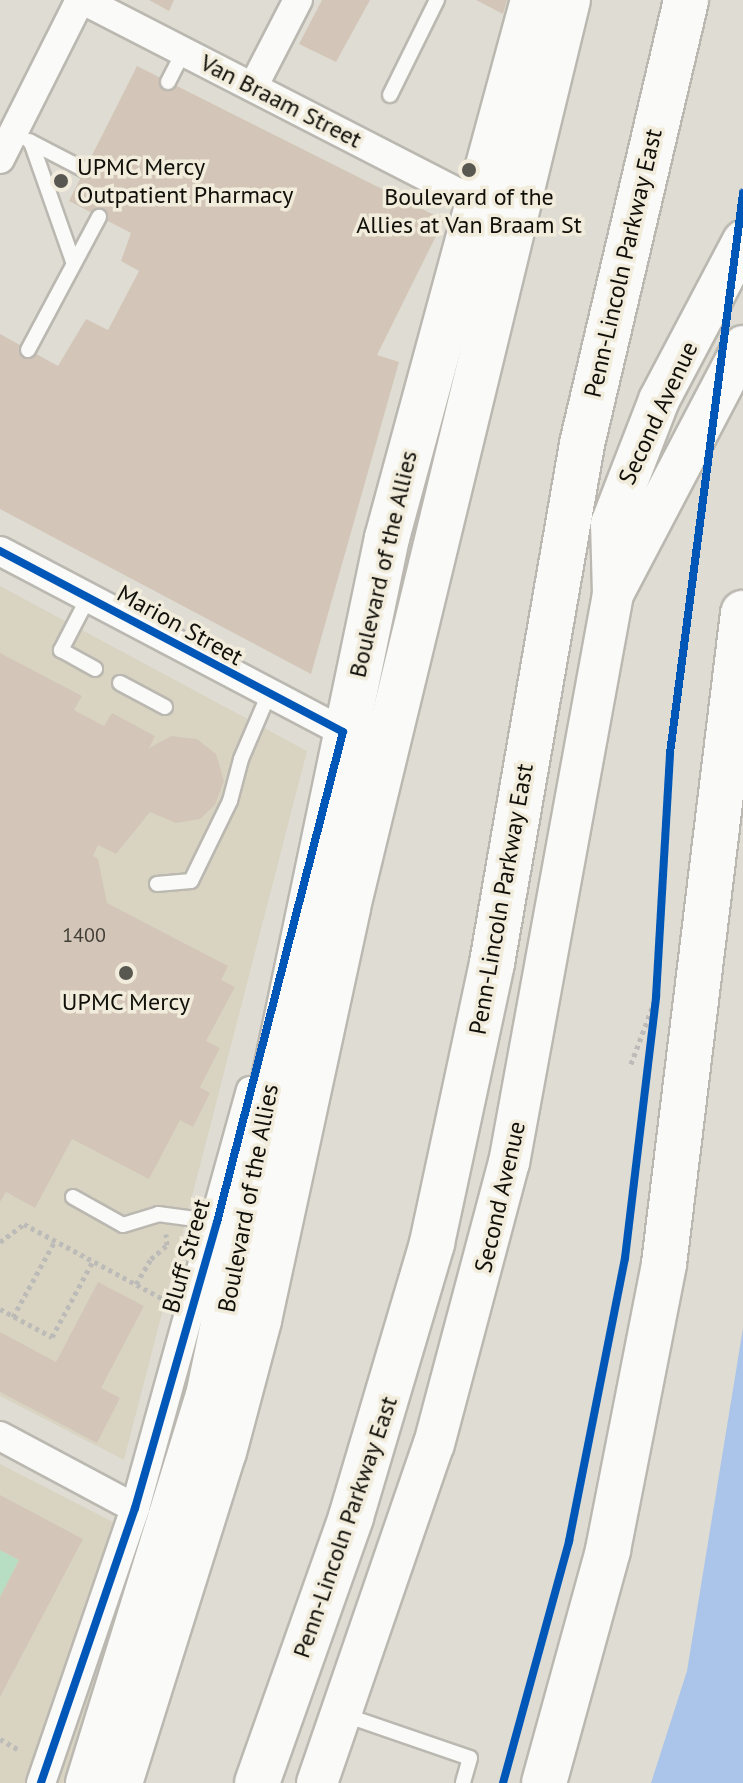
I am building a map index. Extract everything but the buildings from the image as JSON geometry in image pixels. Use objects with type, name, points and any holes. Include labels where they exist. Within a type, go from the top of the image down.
[{"type":"highway","name":"Boulevard of the Allies","points":[[88,1783],[208,1396],[352,740],[391,523],[533,0]]},
{"type":"highway","name":"Boulevard of the Allies","points":[[120,1783],[224,1452],[259,1320],[348,907],[568,0]]},
{"type":"highway","name":"Penn-Lincoln Parkway East","points":[[257,1783],[351,1517],[432,1243],[492,963],[582,444],[686,0]]},
{"type":"highway","points":[[544,1783],[608,1550],[664,1264],[743,613]]},
{"type":"main road","name":"Second Avenue","points":[[317,1783],[429,1459],[487,1256],[531,1056],[613,594],[611,524],[626,477],[659,400],[743,241]]},
{"type":"main road","name":"Second Avenue","points":[[613,594],[743,346]]},
{"type":"street","name":"Van Braam Street","points":[[81,0],[478,203]]},
{"type":"street","points":[[0,159],[22,137],[81,0]]},
{"type":"street","points":[[253,87],[298,0]]},
{"type":"street","name":"Marion Street","points":[[0,551],[352,740]]},
{"type":"street","name":"Bluff Street","points":[[41,1783],[135,1508],[352,740]]},
{"type":"street","points":[[0,1436],[135,1508]]},
{"type":"lane","points":[[390,95],[437,0]]},
{"type":"lane","points":[[168,82],[184,51]]},
{"type":"lane","points":[[22,137],[85,170]]},
{"type":"lane","points":[[22,137],[73,261]]},
{"type":"lane","points":[[28,350],[99,217]]},
{"type":"lane","points":[[88,598],[61,650],[95,669]]},
{"type":"lane","points":[[120,683],[165,707]]},
{"type":"lane","points":[[157,884],[191,881],[230,801],[241,759],[268,696]]},
{"type":"lane","points":[[340,863],[339,887],[348,907]]},
{"type":"lane","points":[[73,1197],[123,1225],[158,1214],[217,1222]]},
{"type":"lane","points":[[341,1714],[470,1758],[463,1783]]},
{"type":"path","points":[[651,1050],[657,981]]},
{"type":"path","points":[[631,1064],[656,997]]},
{"type":"path","points":[[136,1284],[167,1245],[158,1214]]},
{"type":"path","points":[[0,1242],[24,1224],[173,1304]]},
{"type":"path","points":[[13,1317],[55,1241]]},
{"type":"path","points":[[0,1309],[52,1337],[93,1261]]},
{"type":"path","points":[[0,1739],[21,1751]]},
{"type":"shaded area","name":"UPMC Mercy","points":[[0,586],[307,751],[124,1460],[0,1396]]},
{"type":"shaded area","points":[[0,1464],[148,1540],[66,1783],[0,1783]]},
{"type":"green space","points":[[0,1550],[19,1560],[0,1597]]},
{"type":"water","points":[[743,1328],[743,1783],[651,1783],[687,1671]]},
{"type":"cycle path","points":[[503,1783],[569,1541],[625,1258],[656,997],[670,753],[743,193]]},
{"type":"cycle path","points":[[0,551],[343,732],[217,1222],[135,1508],[41,1783]]},
{"type":"place","name":"Boulevard of the Allies at Van Braam St","points":[[469,170]]},
{"type":"place","name":"UPMC Mercy Outpatient Pharmacy","points":[[61,181]]},
{"type":"place","name":"UPMC Mercy","points":[[126,973]]}]
